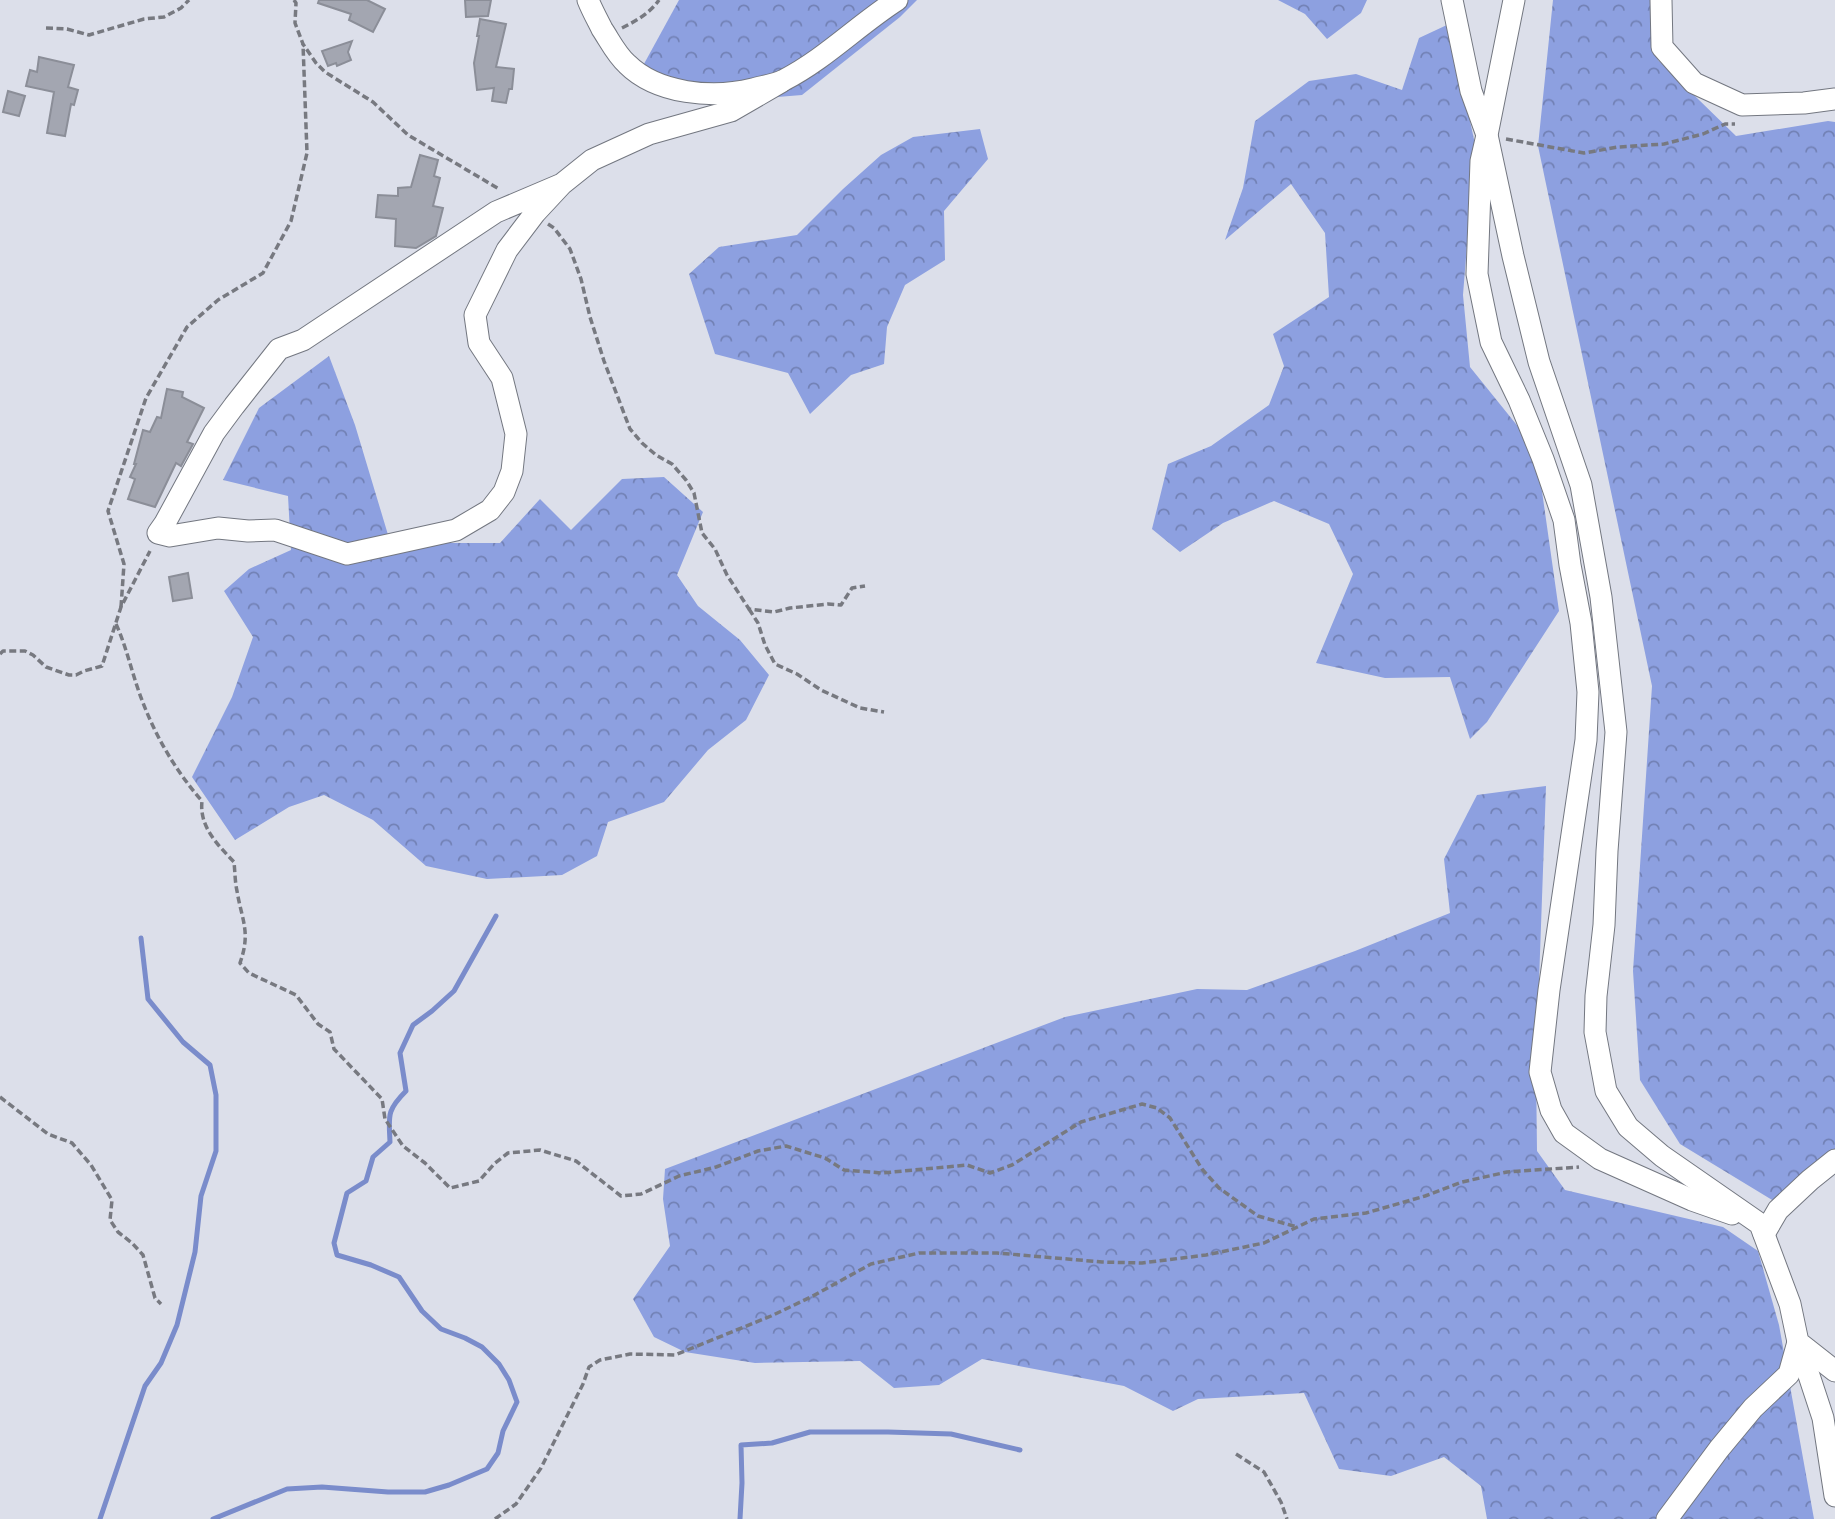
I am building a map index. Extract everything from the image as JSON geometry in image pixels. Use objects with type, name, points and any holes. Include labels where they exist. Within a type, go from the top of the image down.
[{"type":"street","points":[[588,0],[615,50],[628,66],[648,79],[684,92],[733,94],[781,82]]},
{"type":"street","points":[[528,207],[475,315],[479,343],[502,378],[516,434],[512,471],[504,492],[490,510],[456,530],[347,554],[275,530],[218,528],[170,536],[158,533],[214,433],[279,349],[303,340],[496,212],[528,207],[592,160],[649,134],[731,111],[807,67],[897,0]]},
{"type":"street","points":[[1452,0],[1471,91],[1487,135],[1539,362],[1581,485],[1601,597],[1616,732],[1604,925],[1596,996],[1595,1032],[1606,1091],[1628,1127],[1662,1156],[1762,1229],[1790,1304],[1798,1342],[1823,1418],[1835,1496]]},
{"type":"street","points":[[1514,0],[1481,161],[1476,274],[1491,342],[1519,400],[1564,520],[1581,623],[1588,692],[1586,740],[1549,990],[1540,1072],[1551,1110],[1564,1133],[1600,1159],[1762,1229]]},
{"type":"street","points":[[1661,0],[1662,47],[1694,83],[1742,105],[1835,99]]},
{"type":"street","points":[[1762,1229],[1778,1210],[1835,1160]]},
{"type":"street","points":[[1798,1342],[1835,1371]]},
{"type":"street","points":[[1667,1519],[1753,1408],[1789,1374],[1798,1342]]},
{"type":"path","points":[[46,28],[67,29],[89,35],[164,16],[181,8],[189,0]]},
{"type":"path","points":[[294,0],[295,23],[303,44],[325,72],[373,102],[408,135],[528,207],[554,228],[570,249],[604,361],[630,429],[656,455],[672,464],[686,480],[694,493],[702,533],[715,549],[727,575],[758,623],[775,664],[860,708],[884,712]]},
{"type":"path","points":[[610,42],[615,32],[637,21],[659,0]]},
{"type":"path","points":[[121,607],[124,564],[108,511],[146,398],[187,327],[218,300],[263,273],[291,221],[307,153],[303,44]]},
{"type":"path","points":[[1487,135],[1584,153],[1618,147],[1664,144],[1703,134],[1725,124],[1740,125]]},
{"type":"path","points":[[0,654],[3,651],[25,651],[46,667],[69,675],[102,666],[121,607],[158,533]]},
{"type":"path","points":[[749,609],[774,612],[828,604],[841,605],[852,588],[865,586]]},
{"type":"path","points":[[116,624],[138,690],[161,742],[187,784],[202,801],[204,822],[215,844],[234,862],[236,889],[246,929],[240,963],[249,973],[296,995],[318,1024],[330,1032],[334,1049],[382,1098],[385,1119],[403,1146],[450,1188],[479,1181],[508,1153],[540,1150],[576,1161],[621,1196],[641,1194],[678,1176],[716,1167],[758,1151],[786,1146],[825,1158],[844,1170],[882,1173],[967,1165],[990,1172],[1012,1165],[1081,1122],[1142,1104],[1157,1108],[1170,1118],[1202,1169],[1219,1188],[1258,1216],[1297,1227]]},
{"type":"path","points":[[0,1097],[48,1134],[72,1143],[91,1165],[112,1200],[110,1220],[118,1232],[143,1255],[155,1297],[161,1304]]},
{"type":"path","points":[[495,1519],[516,1504],[541,1468],[589,1367],[600,1360],[630,1354],[675,1355],[771,1316],[871,1265],[919,1253],[998,1253],[1142,1263],[1206,1255],[1264,1243],[1314,1219],[1366,1213],[1462,1182],[1507,1172],[1616,1166]]},
{"type":"path","points":[[1236,1454],[1264,1472],[1287,1519]]},
{"type":"green space","points":[[679,0],[917,0],[900,17],[802,95],[713,102],[639,73]]},
{"type":"green space","points":[[1278,0],[1367,0],[1361,13],[1327,39],[1305,14]]},
{"type":"green space","points":[[1553,0],[1651,0],[1658,60],[1736,136],[1835,122],[1835,1164],[1782,1206],[1680,1144],[1640,1080],[1633,971],[1652,686],[1538,146]]},
{"type":"green space","points":[[1449,24],[1475,144],[1463,295],[1470,367],[1536,449],[1559,611],[1487,722],[1470,739],[1450,677],[1385,678],[1316,663],[1353,574],[1329,524],[1274,501],[1223,523],[1180,552],[1152,529],[1168,464],[1211,446],[1269,405],[1284,366],[1273,334],[1329,297],[1325,233],[1291,184],[1225,240],[1243,188],[1255,121],[1309,81],[1356,74],[1402,90],[1419,38]]},
{"type":"green space","points":[[980,129],[988,159],[944,211],[945,260],[905,285],[887,327],[884,364],[851,375],[810,414],[788,373],[715,354],[689,274],[719,247],[797,235],[881,155],[913,137]]},
{"type":"green space","points":[[329,356],[355,425],[389,538],[447,543],[500,543],[540,499],[571,530],[622,479],[664,477],[703,512],[677,575],[698,606],[740,640],[769,675],[746,720],[708,750],[664,802],[608,822],[597,856],[562,875],[487,879],[426,866],[373,820],[324,795],[289,807],[235,840],[192,777],[232,697],[253,637],[224,591],[249,569],[291,550],[288,496],[223,480],[259,408]]},
{"type":"green space","points":[[1546,786],[1536,1066],[1537,1151],[1565,1190],[1723,1227],[1758,1251],[1779,1325],[1814,1519],[1487,1519],[1481,1486],[1444,1457],[1391,1476],[1339,1469],[1304,1393],[1198,1399],[1173,1411],[1124,1386],[982,1359],[939,1385],[894,1388],[860,1361],[755,1363],[685,1352],[654,1337],[633,1299],[670,1246],[663,1199],[665,1169],[1065,1017],[1197,989],[1247,990],[1450,913],[1444,859],[1477,795]]},
{"type":"building","points":[[319,0],[367,0],[385,9],[373,32],[349,20],[351,14],[318,3]]},
{"type":"building","points":[[465,0],[491,0],[488,16],[466,17]]},
{"type":"building","points":[[480,19],[506,24],[496,67],[514,69],[512,89],[509,89],[506,103],[492,101],[494,88],[477,90],[474,63]]},
{"type":"building","points":[[352,41],[348,52],[351,60],[337,66],[336,63],[328,66],[322,51]]},
{"type":"building","points":[[39,57],[74,65],[68,87],[78,90],[74,105],[71,104],[65,136],[47,133],[54,92],[26,86],[30,70],[37,72]]},
{"type":"building","points":[[8,91],[25,96],[19,116],[3,112]]},
{"type":"building","points":[[420,155],[438,160],[434,176],[440,178],[433,206],[443,208],[436,236],[416,248],[395,246],[396,219],[376,217],[378,195],[398,196],[398,188],[411,187]]},
{"type":"building","points":[[167,389],[183,392],[182,397],[204,408],[187,442],[193,444],[181,466],[176,463],[155,507],[128,499],[135,479],[130,477],[136,464],[143,430],[150,432],[157,417],[161,418]]},
{"type":"building","points":[[188,573],[192,598],[173,601],[169,577]]},
{"type":"waterway","points":[[213,1519],[287,1489],[322,1487],[425,1492],[487,1469],[498,1453],[503,1431],[517,1402],[509,1380],[499,1364],[482,1347],[441,1329],[422,1311],[399,1277],[337,1255],[334,1243],[347,1193],[366,1181],[373,1157],[390,1142],[390,1114],[406,1091],[400,1053],[413,1025],[454,991],[496,916]]},
{"type":"waterway","points":[[100,1519],[145,1386],[161,1363],[177,1325],[195,1252],[201,1196],[216,1151],[216,1095],[210,1065],[183,1042],[148,999],[141,938]]},
{"type":"waterway","points":[[740,1519],[741,1445],[772,1443],[810,1432],[888,1432],[951,1434],[1020,1450]]}]
